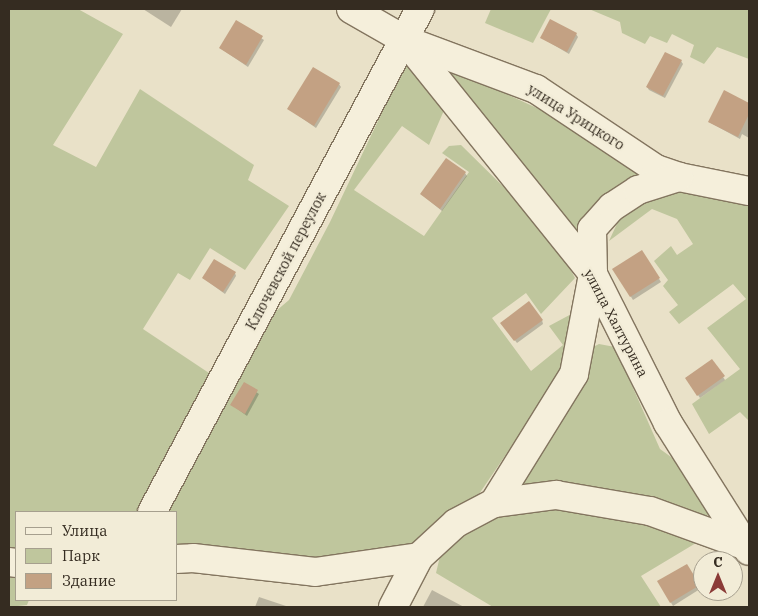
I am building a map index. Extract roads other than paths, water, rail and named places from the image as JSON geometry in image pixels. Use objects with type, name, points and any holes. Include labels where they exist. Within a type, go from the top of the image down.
[{"type":"street","name":"улица Урицкого","points":[[351,9],[405,40],[536,89],[656,168],[679,177],[749,191]]},
{"type":"street","name":"Ключевской переулок","points":[[153,511],[420,9]]},
{"type":"street","name":"улица Халтурина","points":[[405,40],[593,274],[668,423],[748,549]]},
{"type":"street","points":[[494,503],[574,374],[593,274],[592,229],[612,207],[638,190],[679,177]]},
{"type":"street","points":[[393,607],[418,557],[456,523],[494,503],[556,495],[650,511],[748,549]]},
{"type":"street","points":[[178,559],[193,558],[315,572],[418,557]]}]
